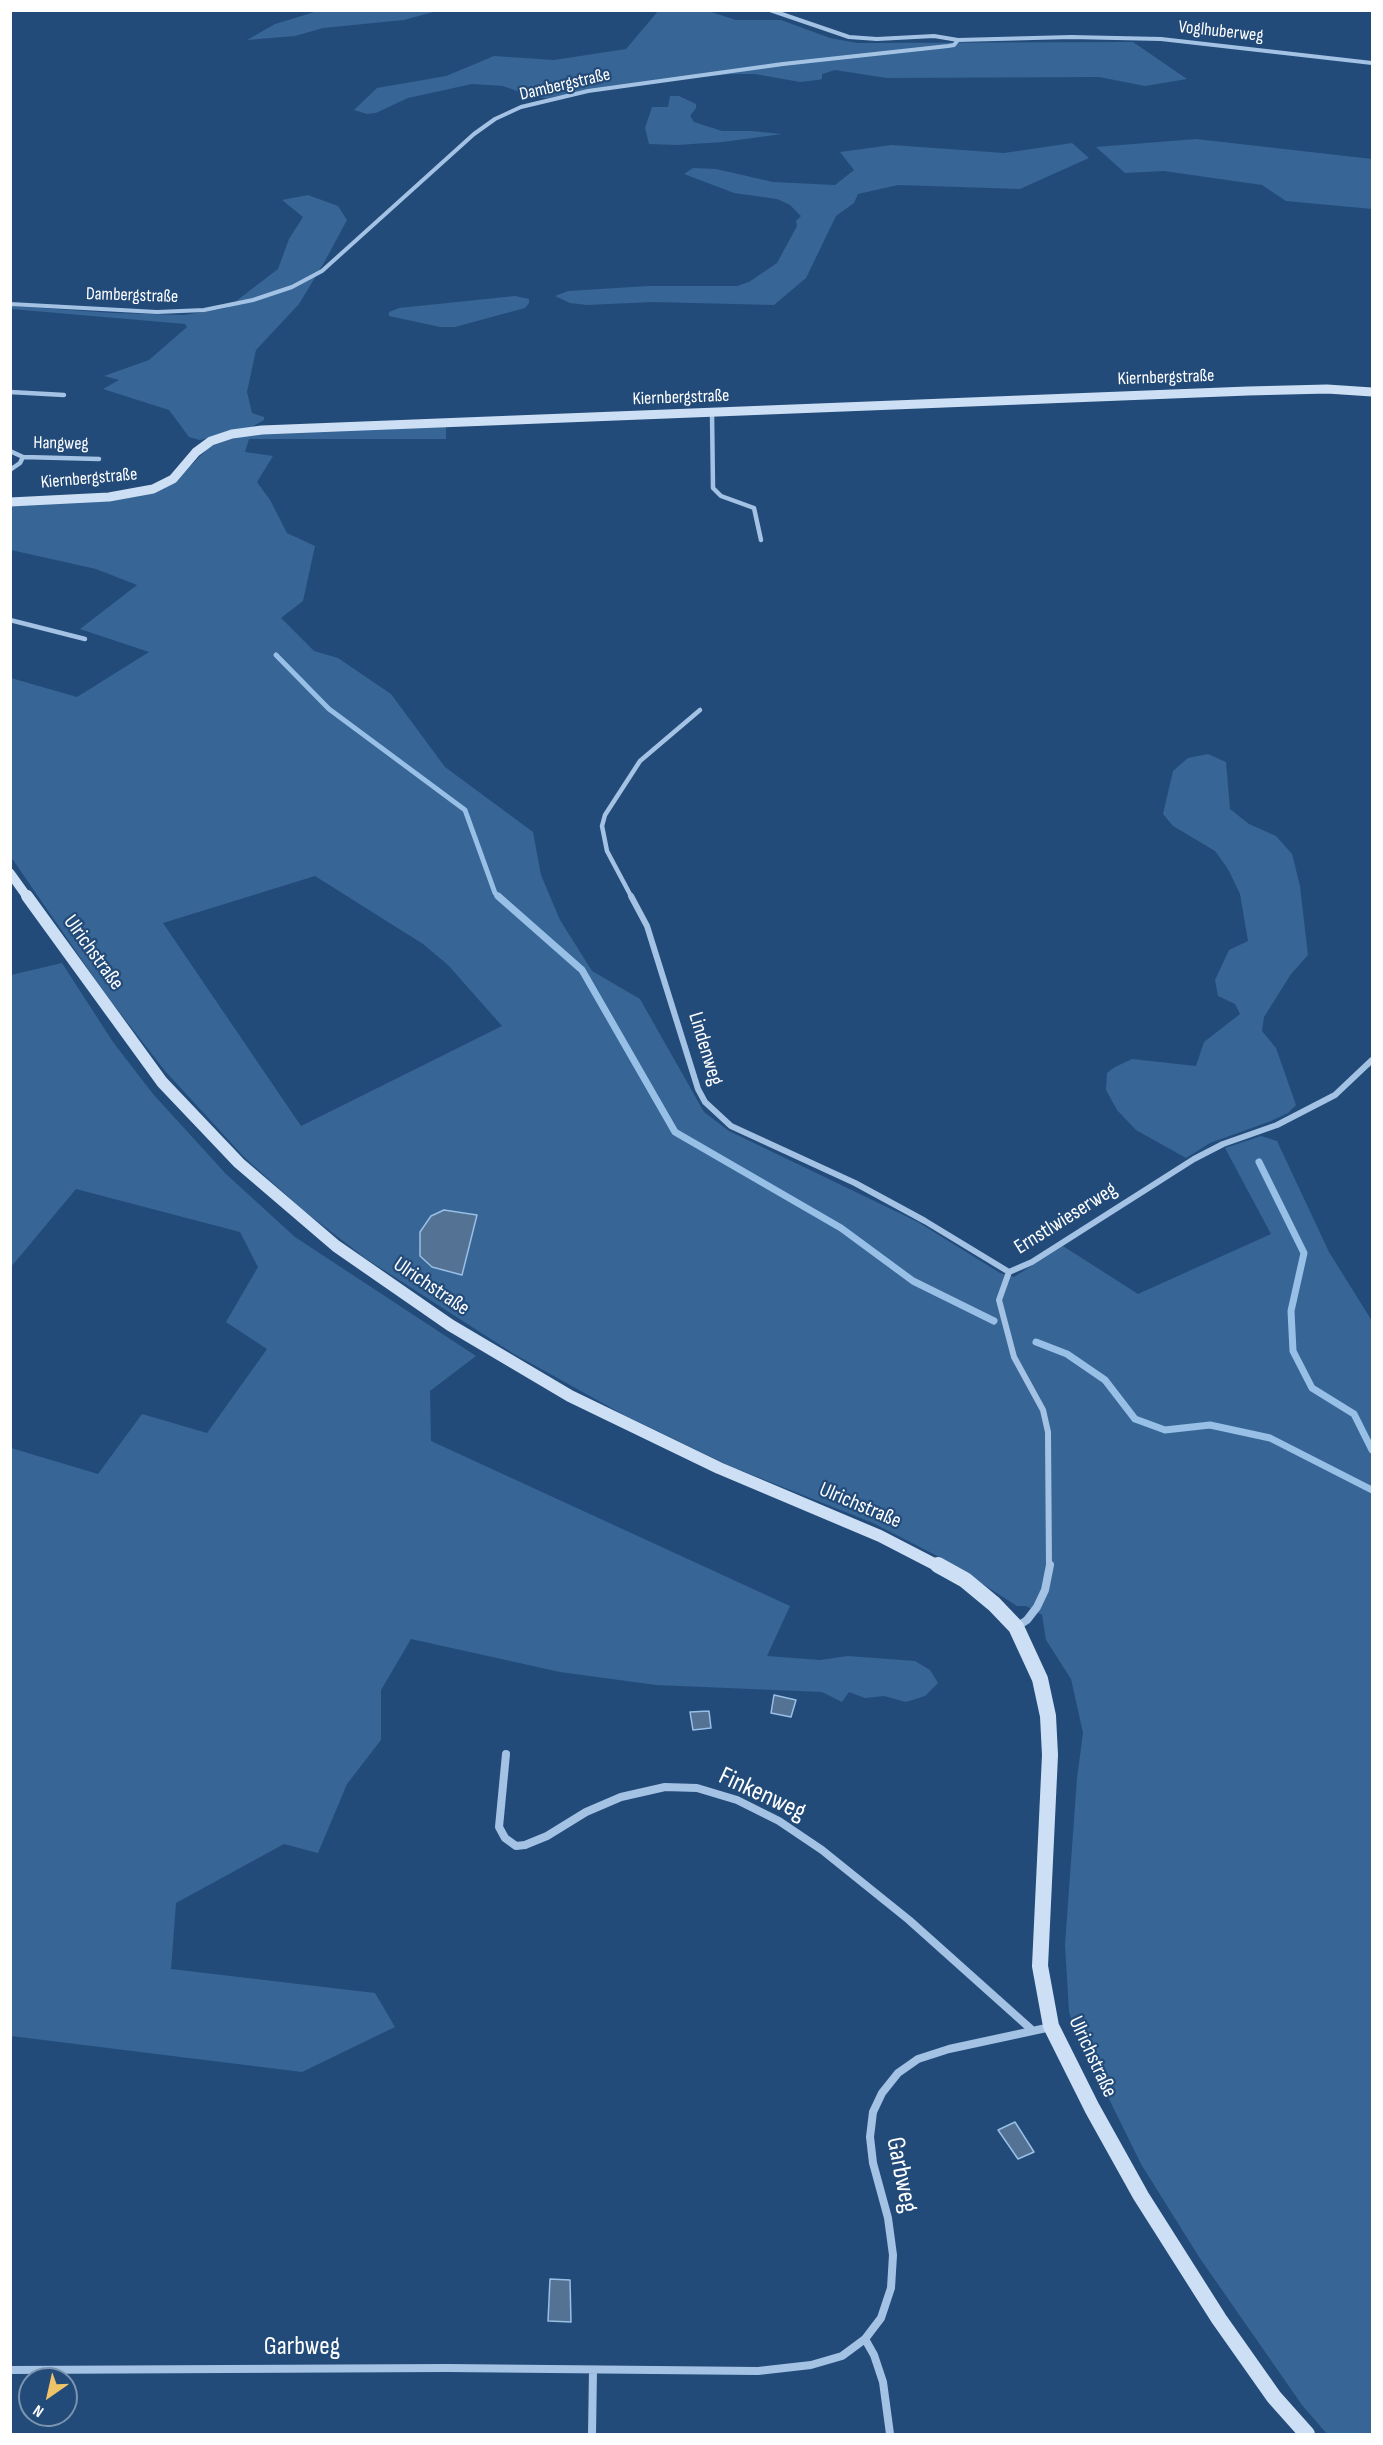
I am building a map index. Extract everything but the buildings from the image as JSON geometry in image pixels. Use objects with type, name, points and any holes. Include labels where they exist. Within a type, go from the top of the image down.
[{"type":"street","points":[[770,10],[849,37],[878,39],[934,36],[958,40]]},
{"type":"street","name":"Voglhuberweg","points":[[958,40],[1031,37],[1144,38],[1372,63]]},
{"type":"street","name":"Dambergstraße","points":[[10,304],[157,312],[204,310],[253,300],[292,287],[322,271],[474,134],[495,119],[521,107],[588,91],[783,64],[948,46],[954,45],[958,40]]},
{"type":"street","name":"Kiernbergstraße","points":[[10,502],[110,497],[153,489],[173,479],[196,452],[211,441],[248,431],[1248,391],[1327,389],[1372,392]]},
{"type":"street","points":[[10,392],[63,395]]},
{"type":"street","points":[[712,413],[713,488],[721,496],[754,508],[761,540]]},
{"type":"street","points":[[10,451],[23,457],[10,470]]},
{"type":"street","name":"Hangweg","points":[[23,457],[99,459]]},
{"type":"street","points":[[10,620],[85,639]]},
{"type":"street","name":"Lindenweg","points":[[700,710],[640,761],[605,815],[602,826],[603,840],[647,926],[698,1089],[705,1102],[716,1114],[738,1130],[855,1183],[925,1221],[1009,1272]]},
{"type":"street","name":"Ulrichstraße","points":[[10,873],[162,1082],[239,1163],[336,1246],[450,1325],[570,1396],[699,1459],[880,1536],[928,1560],[965,1581],[994,1604],[1016,1627],[1040,1679],[1048,1716],[1050,1755],[1040,1966],[1051,2026],[1092,2109],[1141,2196],[1219,2319],[1274,2397],[1306,2434]]},
{"type":"street","name":"Ernstlwieserweg","points":[[1016,1627],[1032,1613],[1046,1590],[1050,1563],[1050,1470],[1048,1432],[1043,1410],[1014,1357],[999,1300],[1009,1272],[1032,1262],[1223,1143],[1277,1125],[1335,1095],[1372,1060]]},
{"type":"street","name":"Finkenweg","points":[[506,1754],[499,1827],[505,1838],[516,1845],[525,1845],[547,1836],[586,1812],[621,1797],[665,1786],[697,1788],[737,1800],[779,1821],[822,1850],[909,1920],[1032,2030]]},
{"type":"street","name":"Garbweg","points":[[10,2370],[758,2371],[811,2365],[842,2356],[865,2339],[881,2318],[891,2288],[893,2254],[888,2218],[873,2163],[870,2137],[873,2112],[882,2093],[898,2073],[918,2059],[949,2049],[1051,2026]]},
{"type":"street","points":[[865,2339],[874,2355],[883,2382],[890,2434]]},
{"type":"street","points":[[592,2434],[593,2370]]},
{"type":"shaded area","points":[[321,10],[437,11],[404,20],[323,28],[295,36],[247,40],[275,24]]},
{"type":"shaded area","points":[[659,10],[708,11],[736,20],[781,20],[830,38],[857,43],[1133,42],[1187,79],[1145,86],[1099,77],[887,78],[835,70],[822,74],[822,79],[800,82],[755,74],[732,74],[618,86],[546,98],[533,97],[503,86],[472,84],[408,98],[376,113],[367,114],[354,110],[377,88],[446,76],[494,56],[554,60],[626,49]]},
{"type":"shaded area","points":[[670,96],[679,96],[696,104],[690,116],[694,122],[722,131],[782,134],[723,142],[649,144],[645,128],[652,107],[668,107]]},
{"type":"shaded area","points":[[1196,139],[1372,159],[1372,209],[1286,201],[1262,185],[1164,171],[1125,173],[1096,147]]},
{"type":"shaded area","points":[[1072,143],[1089,158],[1020,189],[898,185],[858,194],[854,203],[836,216],[806,278],[774,305],[653,302],[587,305],[570,303],[555,296],[568,291],[648,286],[737,286],[749,282],[777,263],[797,226],[796,221],[801,216],[790,205],[777,199],[734,193],[684,174],[693,168],[716,169],[773,182],[835,185],[854,170],[840,152],[892,145],[1004,153]]},
{"type":"shaded area","points":[[308,195],[338,206],[347,220],[299,304],[256,350],[247,392],[252,413],[264,417],[264,420],[250,428],[200,440],[189,437],[169,410],[103,389],[119,380],[104,376],[149,360],[187,327],[185,324],[11,309],[10,306],[184,315],[227,308],[278,269],[289,239],[303,217],[282,200]]},
{"type":"shaded area","points":[[515,296],[529,299],[529,303],[525,308],[455,327],[440,327],[389,316],[389,312],[399,308]]},
{"type":"shaded area","points":[[446,425],[446,439],[249,439],[245,452],[273,456],[257,482],[270,500],[287,533],[315,546],[303,601],[281,618],[314,651],[338,658],[391,694],[445,767],[533,832],[541,875],[560,920],[592,971],[640,999],[704,1112],[729,1131],[918,1222],[1000,1273],[1014,1277],[1063,1246],[1138,1294],[1271,1234],[1225,1148],[1261,1136],[1277,1141],[1329,1252],[1372,1321],[1372,2434],[1327,2434],[1302,2405],[1199,2257],[1141,2164],[1075,2030],[1069,2012],[1065,1945],[1077,1778],[1083,1733],[1071,1679],[1046,1640],[1042,1615],[1026,1606],[1017,1606],[945,1560],[873,1523],[730,1466],[624,1415],[514,1354],[365,1258],[303,1210],[244,1157],[165,1071],[106,995],[11,857],[11,678],[77,697],[149,652],[80,629],[137,585],[96,569],[11,550],[10,505],[60,503],[174,483],[211,445],[250,434]],"holes":[[[315,876],[423,944],[448,965],[502,1026],[301,1126],[163,923]]]},
{"type":"shaded area","points":[[1208,754],[1226,762],[1230,809],[1249,824],[1276,836],[1292,854],[1300,886],[1308,955],[1291,974],[1264,1017],[1262,1031],[1276,1048],[1296,1105],[1288,1113],[1210,1143],[1186,1158],[1136,1130],[1117,1110],[1106,1090],[1107,1073],[1132,1059],[1196,1066],[1204,1042],[1240,1014],[1235,1004],[1218,996],[1215,980],[1229,950],[1248,941],[1240,894],[1228,869],[1215,851],[1173,826],[1163,814],[1173,771],[1188,758]]},
{"type":"shaded area","points":[[62,963],[113,1042],[153,1094],[226,1174],[295,1237],[476,1356],[430,1391],[431,1441],[790,1606],[767,1656],[820,1660],[848,1656],[915,1661],[930,1670],[938,1683],[925,1696],[906,1702],[884,1696],[865,1698],[849,1692],[842,1702],[822,1692],[656,1685],[560,1672],[411,1639],[381,1690],[381,1740],[347,1784],[318,1853],[284,1844],[176,1903],[171,1969],[375,1993],[395,2027],[302,2072],[11,2036],[11,1448],[98,1474],[142,1414],[207,1433],[267,1349],[226,1322],[258,1267],[240,1232],[76,1189],[11,1267],[11,975]]},
{"type":"shaded area","points":[[444,1210],[477,1215],[462,1275],[432,1267],[420,1256],[420,1232],[431,1216]]},
{"type":"shaded area","points":[[774,1695],[796,1700],[791,1717],[771,1713]]},
{"type":"shaded area","points":[[709,1711],[711,1728],[693,1730],[690,1712]]},
{"type":"shaded area","points":[[1015,2122],[1034,2152],[1018,2159],[998,2130]]},
{"type":"shaded area","points":[[550,2279],[570,2280],[571,2322],[548,2321]]},
{"type":"waterway","points":[[276,655],[329,709],[465,810],[498,896]]},
{"type":"waterway","points":[[498,896],[582,970],[675,1132],[841,1228],[913,1281],[994,1321]]},
{"type":"waterway","points":[[1259,1162],[1304,1253],[1291,1311],[1293,1351],[1312,1388],[1354,1414],[1372,1450]]},
{"type":"waterway","points":[[1036,1342],[1067,1354],[1105,1380],[1135,1419],[1165,1430],[1210,1425],[1270,1438],[1372,1490]]}]
